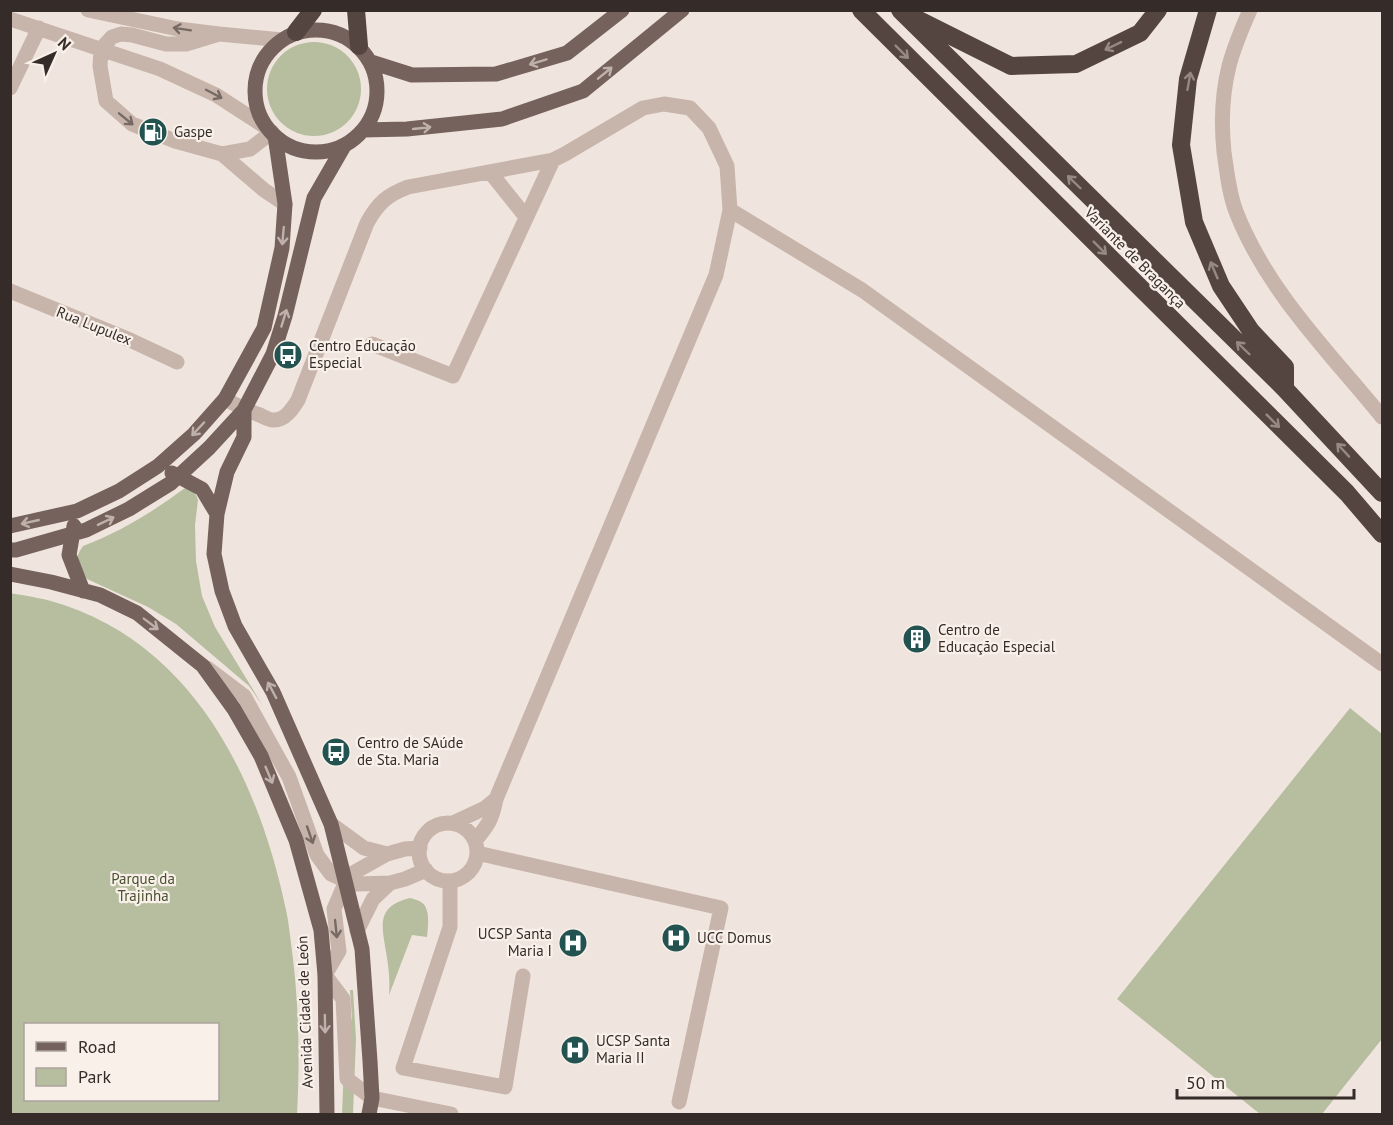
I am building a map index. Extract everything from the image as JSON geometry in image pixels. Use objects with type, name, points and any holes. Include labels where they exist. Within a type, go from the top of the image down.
[{"type":"highway","points":[[289,36],[312,10]]},
{"type":"highway","points":[[356,10],[359,46]]},
{"type":"highway","name":"Variante de Bragança","points":[[861,10],[1347,494],[1383,534]]},
{"type":"highway","points":[[901,10],[1011,66],[1076,64],[1140,33],[1158,10]]},
{"type":"highway","name":"Variante de Bragança","points":[[901,10],[1285,389],[1383,493]]},
{"type":"highway","points":[[1208,10],[1188,79],[1181,145],[1194,222],[1221,286],[1251,331],[1285,368],[1285,389]]},
{"type":"main road","points":[[371,62],[412,75],[496,74],[567,53],[622,10]]},
{"type":"main road","points":[[363,130],[407,129],[502,119],[583,91],[682,10]]},
{"type":"main road","points":[[10,526],[77,511],[119,491],[158,466],[194,434],[225,399],[264,328],[282,248],[285,204],[271,132],[258,110],[255,90],[258,71],[267,53],[289,36],[312,29],[329,30],[345,36],[359,46],[371,62],[377,79],[378,97],[373,115],[354,139],[344,146],[326,152],[308,152],[290,146],[271,132]]},
{"type":"main road","points":[[10,550],[86,530],[129,509],[178,477],[244,410],[273,354],[285,316],[314,198],[344,146]]},
{"type":"main road","points":[[244,410],[244,437],[227,472],[217,514],[214,554],[222,591],[235,626],[273,692],[331,824],[362,949],[372,1098],[369,1114]]},
{"type":"main road","points":[[158,466],[202,489],[217,514]]},
{"type":"main road","points":[[77,511],[69,555],[83,591]]},
{"type":"main road","name":"Avenida Cidade de León","points":[[10,574],[100,595],[137,613],[203,666],[234,709],[261,756],[296,840],[321,930],[325,975],[327,1114]]},
{"type":"street","points":[[88,10],[178,29],[219,34],[289,36]]},
{"type":"street","points":[[1250,10],[1229,66],[1223,98],[1222,132],[1227,174],[1236,213],[1254,251],[1275,286],[1383,417]]},
{"type":"street","points":[[10,19],[160,69],[216,95],[271,132],[250,149],[222,154]]},
{"type":"street","points":[[10,88],[39,28]]},
{"type":"street","points":[[219,34],[186,44],[166,44],[132,35],[121,34],[112,37],[101,49],[100,66],[106,101],[132,124],[175,141],[222,154],[264,190],[285,204]]},
{"type":"street","points":[[225,399],[244,410],[272,420],[287,415],[293,408],[367,223],[378,205],[396,192],[408,187],[553,160],[644,108],[664,104],[690,108],[710,128],[727,166],[730,210],[716,275],[490,804],[493,815],[476,847],[475,862],[471,869],[459,879],[441,880],[426,870],[420,856],[422,839],[428,831],[444,823],[463,827],[470,833],[476,847]]},
{"type":"street","points":[[372,344],[453,376],[553,160]]},
{"type":"street","points":[[490,172],[526,217]]},
{"type":"street","points":[[730,210],[862,290],[1383,664]]},
{"type":"street","name":"Rua Lupulex","points":[[10,291],[130,340],[177,362]]},
{"type":"street","points":[[203,666],[244,696],[289,777],[317,855],[331,874],[357,884],[390,883],[426,870]]},
{"type":"street","points":[[453,824],[490,804]]},
{"type":"street","points":[[331,824],[364,848],[387,854]]},
{"type":"street","points":[[476,847],[721,908],[679,1102]]},
{"type":"street","points":[[420,848],[387,854],[353,873],[346,881],[334,909],[339,951],[325,975],[343,999],[347,1079],[372,1098],[451,1114]]},
{"type":"street","points":[[450,880],[450,927],[403,1068],[505,1087],[523,976]]},
{"type":"street","points":[[357,931],[373,899],[390,883]]},
{"type":"green space","points":[[314,42],[332,46],[347,56],[357,71],[361,89],[357,107],[347,122],[332,132],[314,136],[296,132],[281,122],[271,107],[267,89],[271,71],[281,56],[296,46]]},
{"type":"green space","points":[[185,488],[191,490],[198,500],[195,525],[196,561],[202,596],[215,627],[263,706],[249,686],[176,624],[148,607],[87,579],[79,565],[78,555],[83,546],[136,521]]},
{"type":"green space","name":"Parque da Trajinha","points":[[10,593],[64,605],[111,626],[151,654],[186,688],[215,726],[239,769],[259,815],[286,910],[296,992],[299,1053],[297,1114],[11,1114]]},
{"type":"green space","points":[[1350,708],[1382,734],[1382,1039],[1322,1114],[1260,1114],[1117,999]]},
{"type":"green space","points":[[410,898],[421,902],[426,909],[427,937],[412,935],[389,995],[389,972],[383,920],[390,907]]},
{"type":"green space","points":[[350,990],[353,990],[356,1039],[353,1114],[342,1114],[345,1040],[352,1018]]},
{"type":"place","name":"Gaspe","points":[[153,132]]},
{"type":"place","name":"Centro Educação Especial","points":[[288,355]]},
{"type":"place","name":"Centro de Educação Especial","points":[[917,639]]},
{"type":"place","name":"Centro de SAúde de Sta. Maria","points":[[336,752]]},
{"type":"place","name":"UCC Domus","points":[[676,938]]},
{"type":"place","name":"UCSP Santa Maria I","points":[[573,943]]},
{"type":"place","name":"UCSP Santa Maria II","points":[[575,1050]]}]
